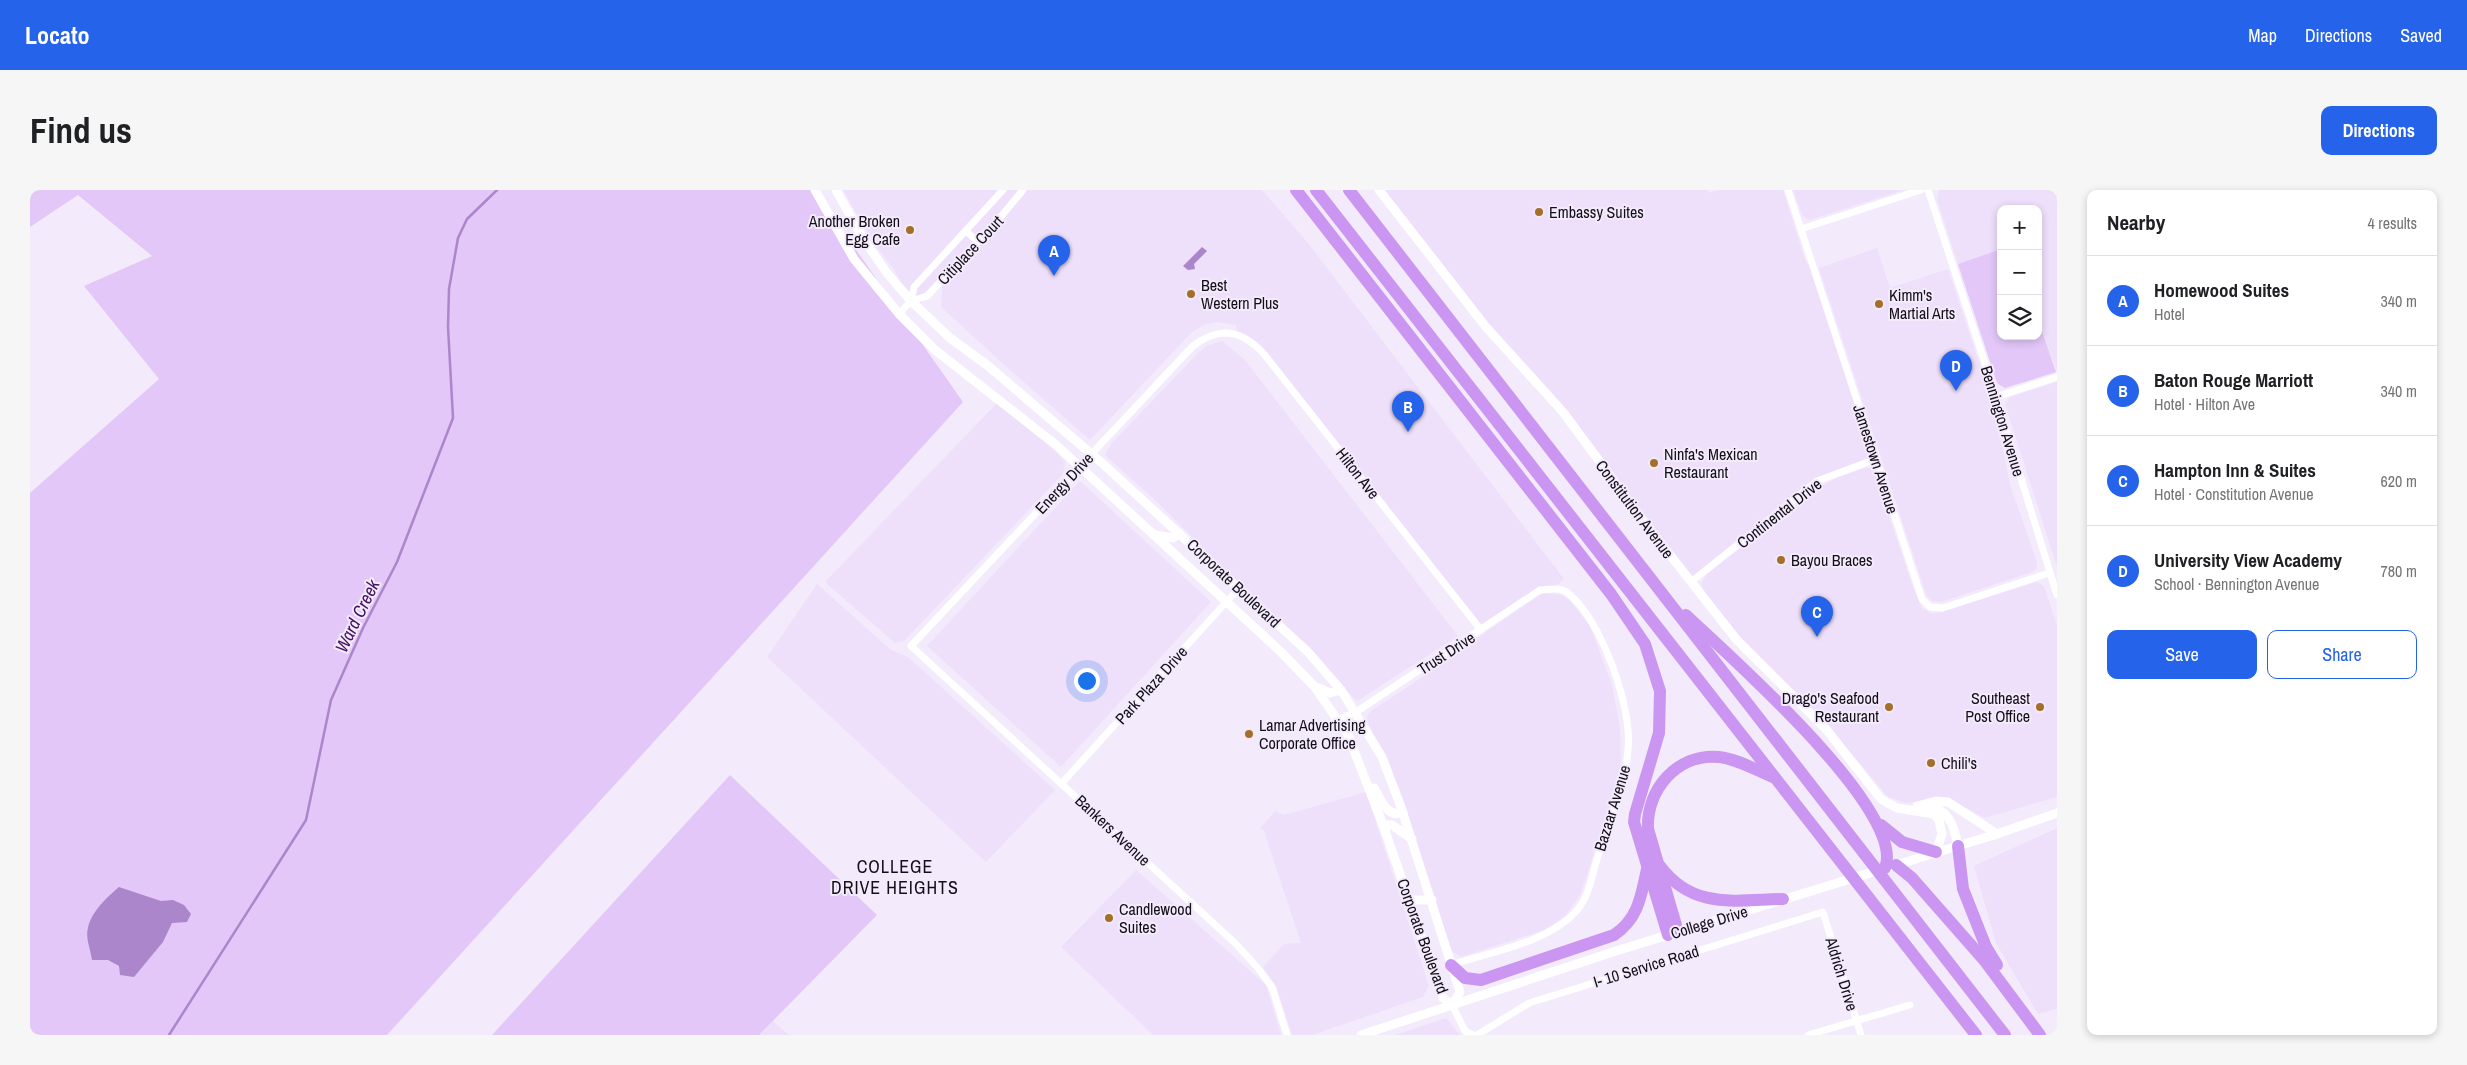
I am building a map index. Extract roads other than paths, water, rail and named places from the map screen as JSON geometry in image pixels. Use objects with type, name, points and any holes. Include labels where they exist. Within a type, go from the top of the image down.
[{"type":"highway","points":[[1296,190],[1611,594],[1645,644],[1656,676],[1661,707],[1657,743],[1635,814],[1636,829],[1651,862],[1673,934]]},
{"type":"highway","points":[[1316,190],[1976,1035]]},
{"type":"highway","points":[[1349,190],[2005,1035]]},
{"type":"highway","points":[[1657,588],[1810,734],[1845,776],[1872,816],[1887,847],[1890,866],[1912,878],[1959,930],[2027,1016]]},
{"type":"highway","points":[[1451,964],[1465,978],[1481,980],[1614,935],[1629,923],[1640,904],[1651,862],[1648,829],[1650,805],[1660,784],[1678,767],[1702,758],[1720,757],[1774,777]]},
{"type":"highway","points":[[1872,816],[1897,839],[1936,852]]},
{"type":"highway","points":[[1958,846],[1963,889],[1986,947],[2040,1035]]},
{"type":"highway","points":[[1651,862],[1677,885],[1703,898],[1728,900],[1783,899]]},
{"type":"street","name":"Corporate Boulevard","points":[[815,190],[854,259],[898,314],[935,350],[1019,414],[1080,466],[1314,686],[1339,719],[1348,735],[1368,783],[1443,998],[1452,1005],[1460,992],[1403,812],[1382,757],[1341,690],[1308,652],[1092,453],[987,365],[950,338],[911,301],[864,240],[836,190]]},
{"type":"street","name":"Citiplace Court","points":[[911,301],[914,287],[1003,190]]},
{"type":"street","name":"Citiplace Court","points":[[898,314],[911,301],[927,296],[978,242],[1023,190]]},
{"type":"street","name":"Constitution Avenue","points":[[1380,190],[1486,327],[1563,412],[1736,639],[1826,729],[1881,799],[1888,805],[1934,814],[1939,820],[1942,834],[1936,852]]},
{"type":"street","name":"Jamestown Avenue","points":[[1788,190],[1921,596],[1927,605],[1934,608],[1943,608],[2050,573]]},
{"type":"street","points":[[1801,229],[1921,190]]},
{"type":"street","name":"Bennington Avenue","points":[[1928,190],[1996,397],[2057,595]]},
{"type":"street","points":[[966,231],[978,242]]},
{"type":"street","name":"Energy Drive","points":[[911,646],[1192,347],[1202,340],[1224,333]]},
{"type":"street","name":"Hilton Ave","points":[[1224,333],[1237,334],[1246,338],[1264,354],[1481,630]]},
{"type":"street","points":[[1996,397],[2057,376]]},
{"type":"street","name":"Continental Drive","points":[[1691,582],[1817,481],[1876,459]]},
{"type":"street","points":[[1154,534],[1173,538],[1179,533]]},
{"type":"street","name":"Park Plaza Drive","points":[[1062,783],[1239,588]]},
{"type":"street","name":"Trust Drive","points":[[1339,719],[1356,712],[1540,590],[1554,588]]},
{"type":"street","name":"Bazaar Avenue","points":[[1451,964],[1544,935],[1561,925],[1579,908],[1589,887],[1624,779],[1629,749],[1627,727],[1616,670],[1585,613],[1569,593],[1554,588]]},
{"type":"street","name":"Bankers Avenue","points":[[911,646],[1235,943],[1272,987],[1288,1035]]},
{"type":"street","points":[[1314,686],[1330,693],[1341,690]]},
{"type":"street","points":[[1368,783],[1389,811],[1395,814],[1403,812]]},
{"type":"street","points":[[1907,810],[1936,801],[1952,804],[1996,834]]},
{"type":"street","points":[[1917,806],[1934,807],[1945,813],[1955,829],[1958,846]]},
{"type":"street","name":"College Drive","points":[[1361,1035],[2057,813]]},
{"type":"street","points":[[1383,825],[1392,825],[1412,840]]},
{"type":"street","points":[[1410,900],[1432,900]]},
{"type":"street","name":"I- 10 Service Road","points":[[1452,1005],[1465,1031],[1475,1035],[1529,1003],[1823,912]]},
{"type":"street","name":"Aldrich Drive","points":[[1823,912],[1861,1035]]},
{"type":"street","points":[[1808,1035],[1910,1005]]},
{"type":"waterway","name":"Ward Creek","points":[[169,1035],[306,820],[331,700],[363,628],[397,562],[453,418],[448,327],[449,289],[458,238],[467,219],[497,190]]},
{"type":"place","name":"Embassy Suites","points":[[1539,212]]},
{"type":"place","name":"Another Broken Egg Cafe","points":[[910,230]]},
{"type":"place","name":"Homewood Suites","points":[[1054,276]]},
{"type":"place","name":"Best Western Plus","points":[[1191,294]]},
{"type":"place","name":"Kimm's Martial Arts","points":[[1879,304]]},
{"type":"place","name":"University View Academy","points":[[1956,391]]},
{"type":"place","name":"Baton Rouge Marriott","points":[[1408,432]]},
{"type":"place","name":"Ninfa's Mexican Restaurant","points":[[1654,463]]},
{"type":"place","name":"Bayou Braces","points":[[1781,560]]},
{"type":"place","name":"Hampton Inn & Suites","points":[[1817,637]]},
{"type":"place","name":"Drago's Seafood Restaurant","points":[[1889,707]]},
{"type":"place","name":"Southeast Post Office","points":[[2040,707]]},
{"type":"place","name":"Lamar Advertising Corporate Office","points":[[1249,734]]},
{"type":"place","name":"Chili's","points":[[1931,763]]},
{"type":"place","name":"Candlewood Suites","points":[[1109,918]]},
{"type":"district","name":"COLLEGE DRIVE HEIGHTS","points":[[895,876]]}]
